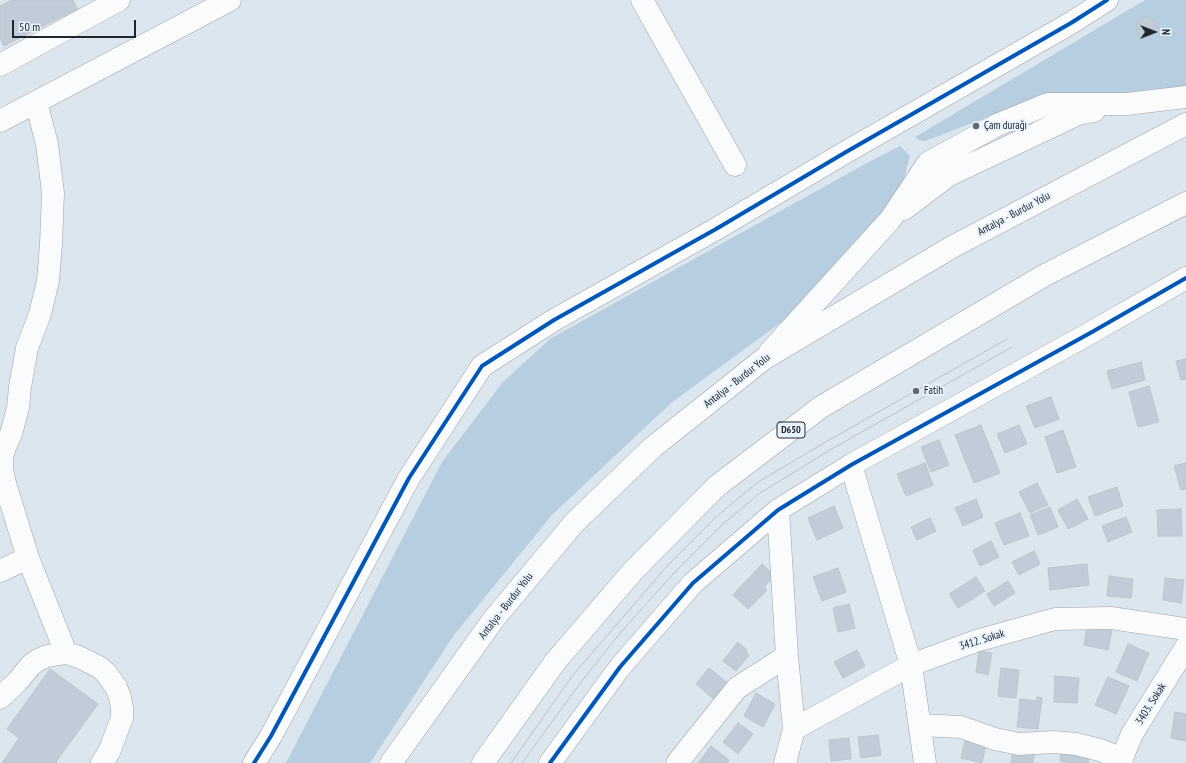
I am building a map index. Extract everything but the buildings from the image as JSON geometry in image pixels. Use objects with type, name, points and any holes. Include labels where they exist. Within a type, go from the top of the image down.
[{"type":"main road","points":[[0,65],[119,0]]},
{"type":"main road","points":[[0,121],[230,0]]},
{"type":"main road","points":[[642,0],[735,164]]},
{"type":"main road","points":[[254,763],[272,736],[409,478],[482,366],[554,320],[716,229],[846,152],[1071,23],[1107,0]]},
{"type":"main road","points":[[765,358],[890,220],[928,163],[997,125],[1048,104],[1127,104],[1186,97]]},
{"type":"main road","points":[[36,102],[47,144],[53,193],[48,281],[40,314],[27,348],[18,408],[11,434],[2,458],[2,468],[4,480],[28,558],[66,653]]},
{"type":"main road","name":"Antalya - Burdur Yolu","points":[[391,763],[493,620],[574,523],[654,447],[765,358],[952,247],[1186,124]]},
{"type":"main road","name":"D650","points":[[483,763],[555,662],[633,571],[717,486],[820,407],[1045,275],[1186,203]]},
{"type":"main road","points":[[550,763],[620,668],[693,583],[778,510],[851,465],[1092,332],[1186,278]]},
{"type":"main road","points":[[851,465],[911,665],[925,763]]},
{"type":"main road","points":[[778,510],[787,656],[794,729],[785,763]]},
{"type":"main road","points":[[0,571],[28,558]]},
{"type":"main road","name":"3412. Sokak","points":[[794,729],[911,665],[976,641],[1055,619],[1111,618],[1186,629]]},
{"type":"main road","name":"3403. Sokak","points":[[1121,761],[1132,734],[1186,647]]},
{"type":"main road","points":[[0,698],[18,681],[30,666],[47,656],[66,653],[91,663],[106,672],[114,683],[120,697],[122,718],[102,763]]},
{"type":"main road","points":[[677,763],[737,688],[787,656]]},
{"type":"main road","points":[[920,725],[961,727],[995,739],[1019,744],[1054,742],[1076,744],[1100,750],[1121,761]]},
{"type":"shaded area","points":[[1145,0],[1186,0],[1186,86],[1118,97],[1031,101],[925,141],[918,140],[915,137]]},
{"type":"shaded area","points":[[900,146],[910,156],[899,197],[817,296],[671,403],[552,515],[454,635],[370,763],[286,763],[442,462],[503,382],[550,339]]},
{"type":"tram line","points":[[511,763],[573,675],[669,564],[716,517],[758,482],[1007,339]]},
{"type":"tram line","points":[[522,763],[581,682],[621,632],[674,573],[722,525],[760,493],[830,450],[1012,347]]},
{"type":"cycle path","points":[[254,763],[271,736],[409,478],[482,366],[554,320],[716,229],[846,152],[1071,23],[1107,0]]},
{"type":"cycle path","points":[[550,763],[620,667],[693,583],[778,510],[851,465],[1092,332],[1186,278]]},
{"type":"place","name":"Çam durağı","points":[[976,126]]},
{"type":"place","name":"Fatih","points":[[916,391]]}]
